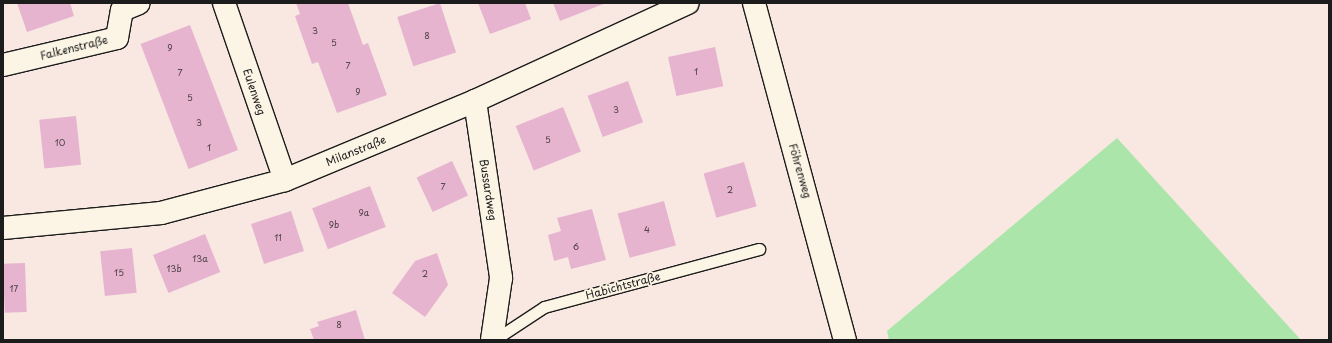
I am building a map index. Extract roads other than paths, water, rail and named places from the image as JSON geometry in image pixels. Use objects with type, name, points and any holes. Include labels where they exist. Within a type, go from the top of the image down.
[{"type":"street","name":"Eulenweg","points":[[224,3],[285,180]]},
{"type":"street","name":"Milanstraße","points":[[3,228],[161,212],[285,180],[475,101],[688,3]]},
{"type":"street","name":"Föhrenweg","points":[[754,3],[845,340]]},
{"type":"street","name":"Falkenstraße","points":[[3,65],[117,38],[126,5]]},
{"type":"street","name":"Bussardweg","points":[[475,101],[501,278]]},
{"type":"street","name":"Habichtstraße","points":[[493,340],[501,278]]},
{"type":"lane","name":"Habichtstraße","points":[[493,340],[544,307],[759,249]]}]
